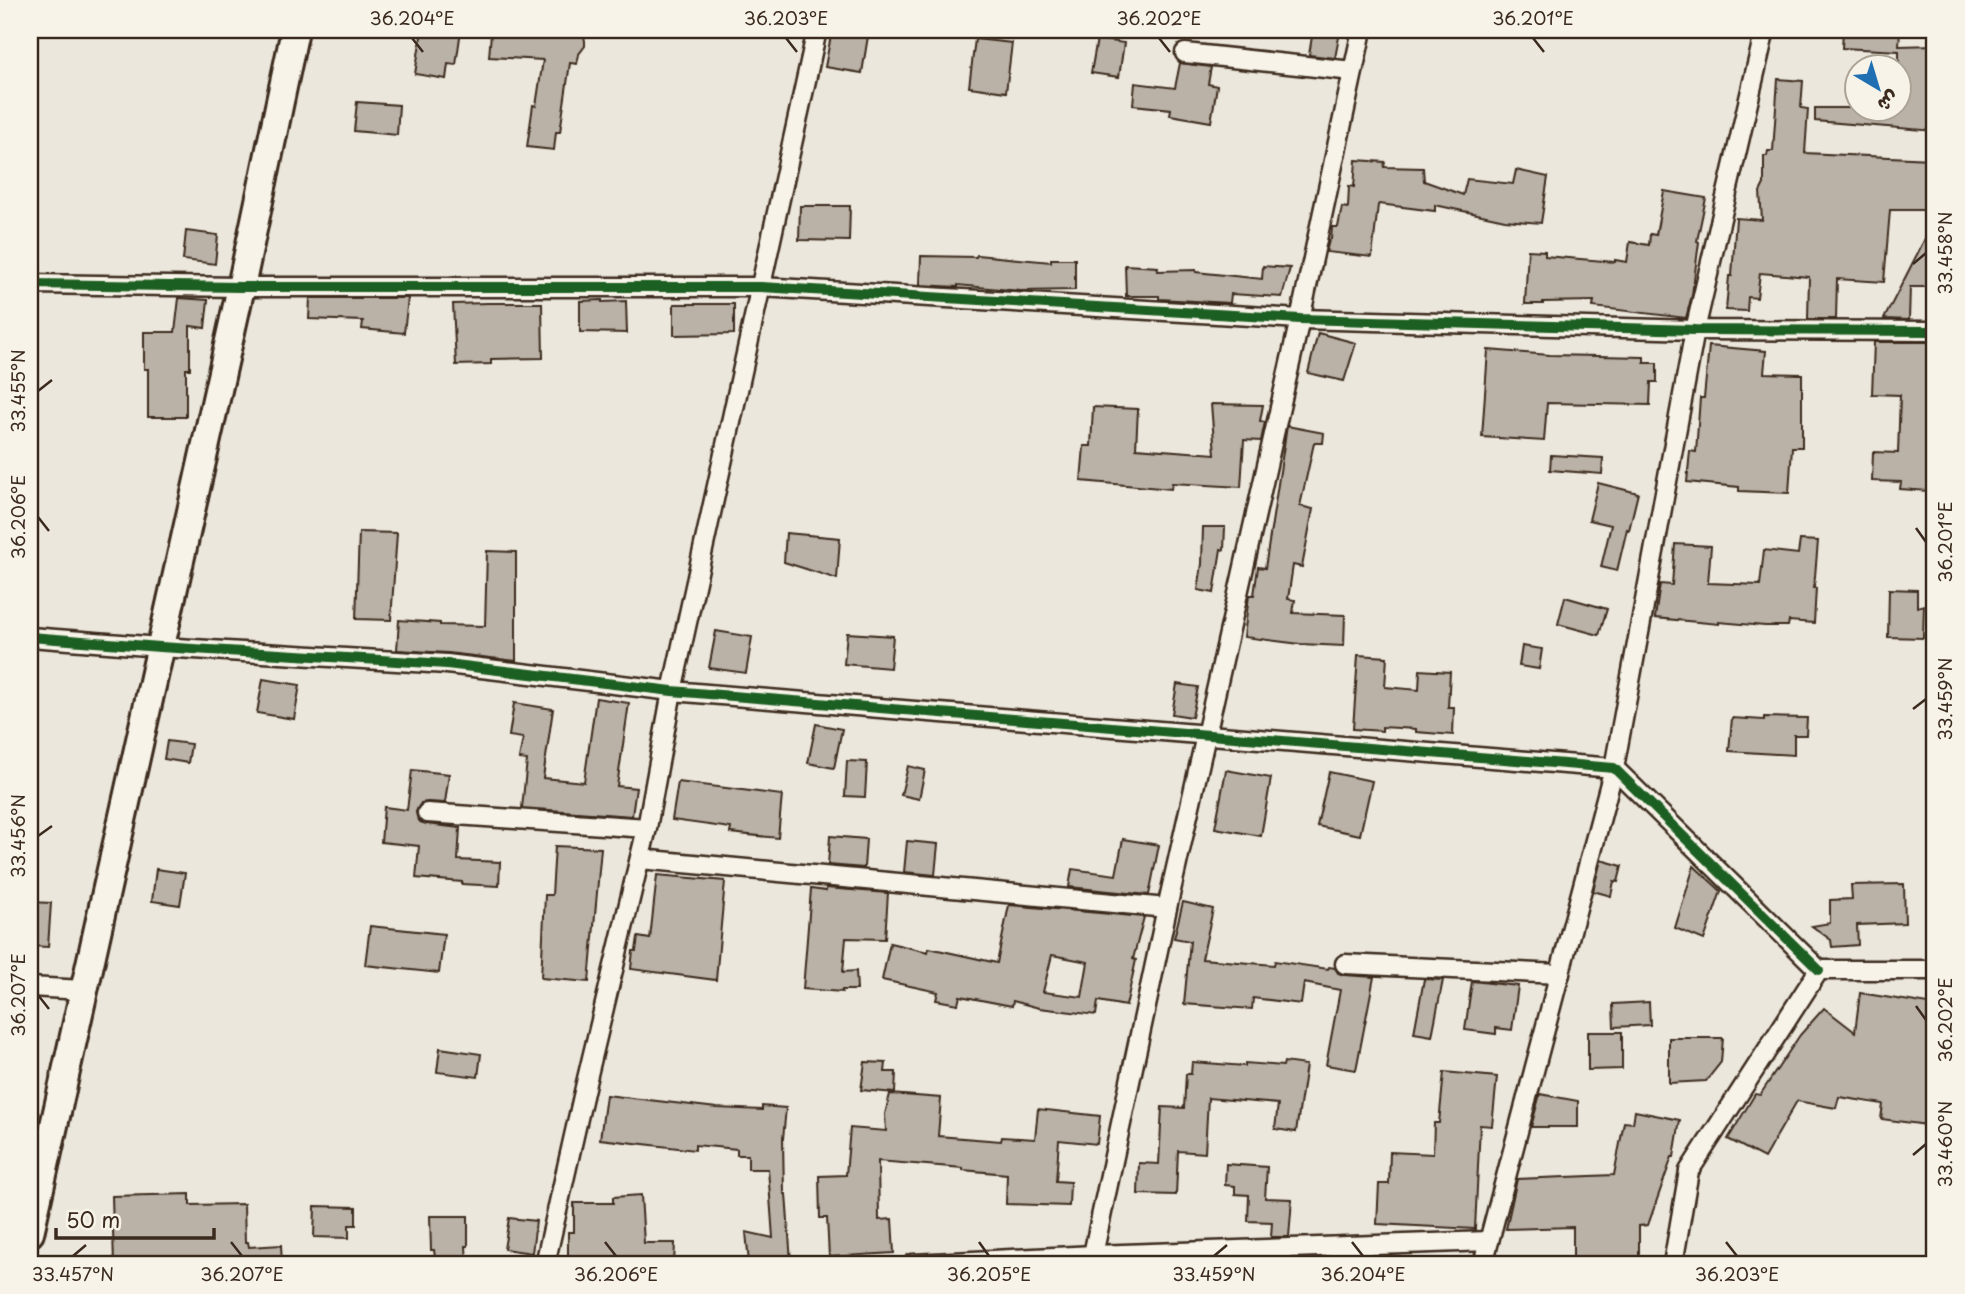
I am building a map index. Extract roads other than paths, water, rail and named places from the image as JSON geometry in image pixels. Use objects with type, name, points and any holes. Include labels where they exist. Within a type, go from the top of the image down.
[{"type":"main road","points":[[30,1233],[241,287],[295,30]]},
{"type":"street","points":[[545,1264],[647,828],[672,691],[817,30]]},
{"type":"street","points":[[1093,1260],[1167,908],[1300,319],[1362,30]]},
{"type":"street","points":[[1483,1264],[1614,768],[1695,330],[1765,30]]},
{"type":"street","points":[[1185,53],[1353,71]]},
{"type":"street","points":[[30,284],[241,287],[761,287],[1300,319],[1695,330],[1935,331]]},
{"type":"street","points":[[30,637],[447,664],[672,691],[1614,768],[1819,970],[1935,970]]},
{"type":"street","points":[[427,813],[647,828]]},
{"type":"street","points":[[640,859],[1167,908]]},
{"type":"street","points":[[1345,964],[1560,974]]},
{"type":"street","points":[[1673,1264],[1689,1171],[1819,970]]},
{"type":"street","points":[[30,987],[83,990]]},
{"type":"street","points":[[913,1264],[1093,1260],[1489,1241]]}]
